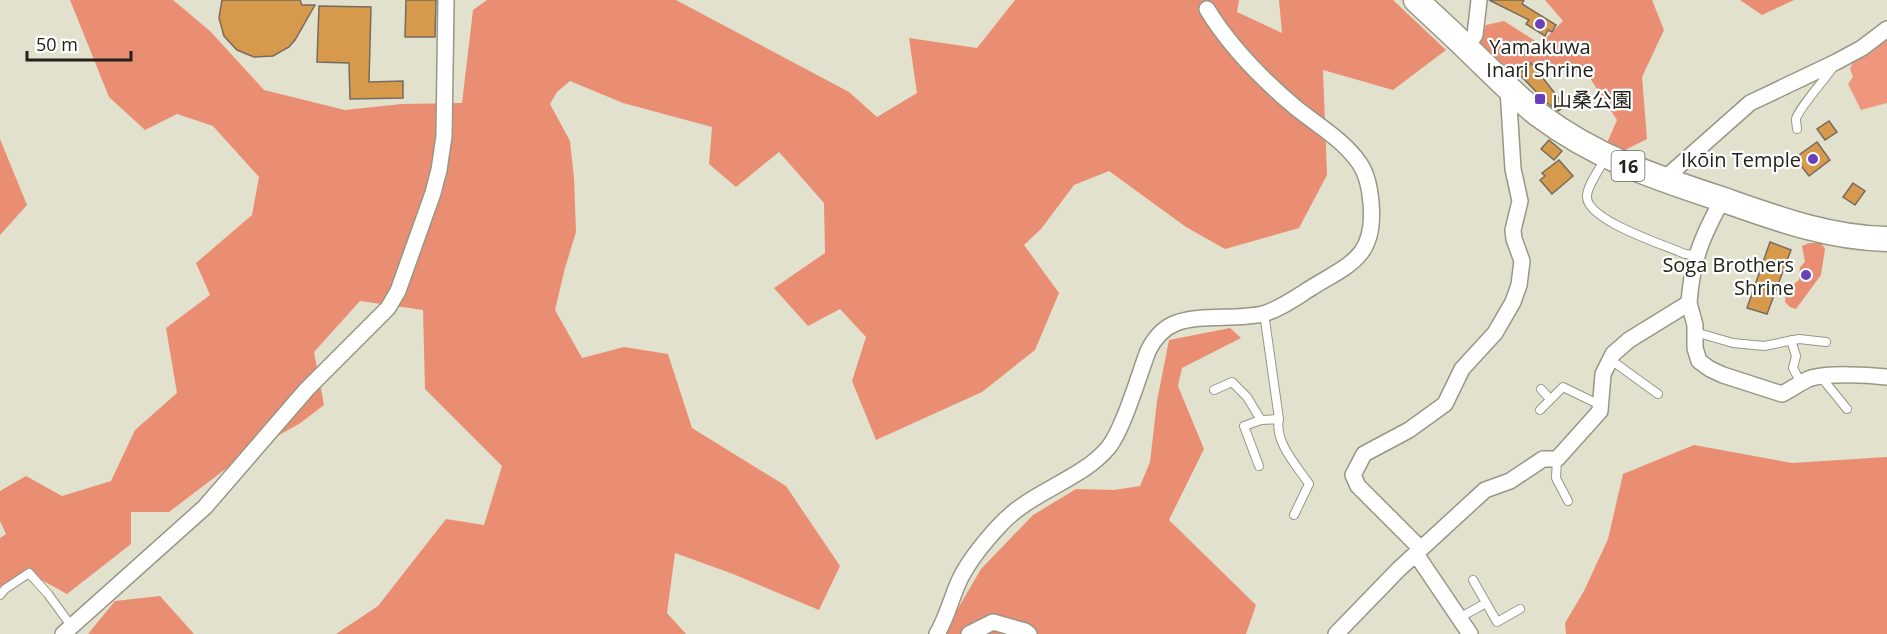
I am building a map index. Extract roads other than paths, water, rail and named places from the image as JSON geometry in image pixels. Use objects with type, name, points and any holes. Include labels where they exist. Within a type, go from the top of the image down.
[{"type":"main road","name":"16","points":[[1416,0],[1508,88],[1546,120],[1606,157],[1663,180],[1818,231],[1844,236],[1887,239]]},
{"type":"street","points":[[67,630],[205,507],[307,389],[388,308],[398,291],[439,170],[445,114],[446,0]]},
{"type":"street","points":[[1466,47],[1475,35],[1479,0]]},
{"type":"street","points":[[937,634],[947,616],[959,581],[968,564],[1002,523],[1030,499],[1080,470],[1107,449],[1119,428],[1154,340],[1176,323],[1264,313],[1281,307],[1357,259],[1369,239],[1372,211],[1370,193],[1367,178],[1360,165],[1348,149],[1259,74],[1221,32],[1207,9]]},
{"type":"street","points":[[1663,180],[1750,103],[1862,48],[1887,29]]},
{"type":"street","points":[[1470,634],[1419,552],[1358,486],[1353,475],[1364,454],[1409,430],[1445,404],[1462,369],[1496,333],[1513,302],[1519,285],[1522,261],[1513,230],[1520,201],[1513,170],[1508,88]]},
{"type":"street","points":[[1722,200],[1704,232],[1695,255],[1691,280],[1689,303],[1694,315],[1695,348],[1699,361],[1710,369],[1782,393],[1801,383],[1821,377],[1867,375],[1887,377]]},
{"type":"street","points":[[1336,634],[1399,569],[1485,490],[1510,481],[1543,459],[1557,459],[1600,411],[1604,374],[1613,354],[1629,340],[1689,303]]},
{"type":"street","points":[[969,634],[993,622],[1029,634]]},
{"type":"lane","points":[[1797,129],[1796,120],[1800,110],[1827,78],[1836,62]]},
{"type":"lane","points":[[1606,157],[1587,194],[1587,204],[1614,225],[1685,254],[1695,255]]},
{"type":"lane","points":[[1264,313],[1279,419],[1277,428],[1290,457],[1310,484],[1294,515]]},
{"type":"lane","points":[[1695,332],[1733,343],[1764,346],[1799,339],[1826,342]]},
{"type":"lane","points":[[1791,340],[1796,356],[1793,368],[1801,383]]},
{"type":"lane","points":[[1611,360],[1658,394]]},
{"type":"lane","points":[[1821,377],[1847,409]]},
{"type":"lane","points":[[1214,390],[1232,382],[1247,397],[1261,420]]},
{"type":"lane","points":[[1540,410],[1563,387],[1600,405]]},
{"type":"lane","points":[[1541,389],[1550,399]]},
{"type":"lane","points":[[1259,466],[1244,426],[1261,420],[1279,419]]},
{"type":"lane","points":[[1557,459],[1557,478],[1568,501]]},
{"type":"lane","points":[[0,595],[29,573],[67,630]]},
{"type":"lane","points":[[1473,580],[1497,622],[1520,609]]},
{"type":"lane","points":[[1459,618],[1486,603]]},
{"type":"place","name":"Yamakuwa Inari Shrine","points":[[1540,24]]},
{"type":"place","name":"山桑公園","points":[[1540,99]]},
{"type":"place","name":"Ikōin Temple","points":[[1813,159]]},
{"type":"place","name":"Soga Brothers Shrine","points":[[1806,275]]}]
